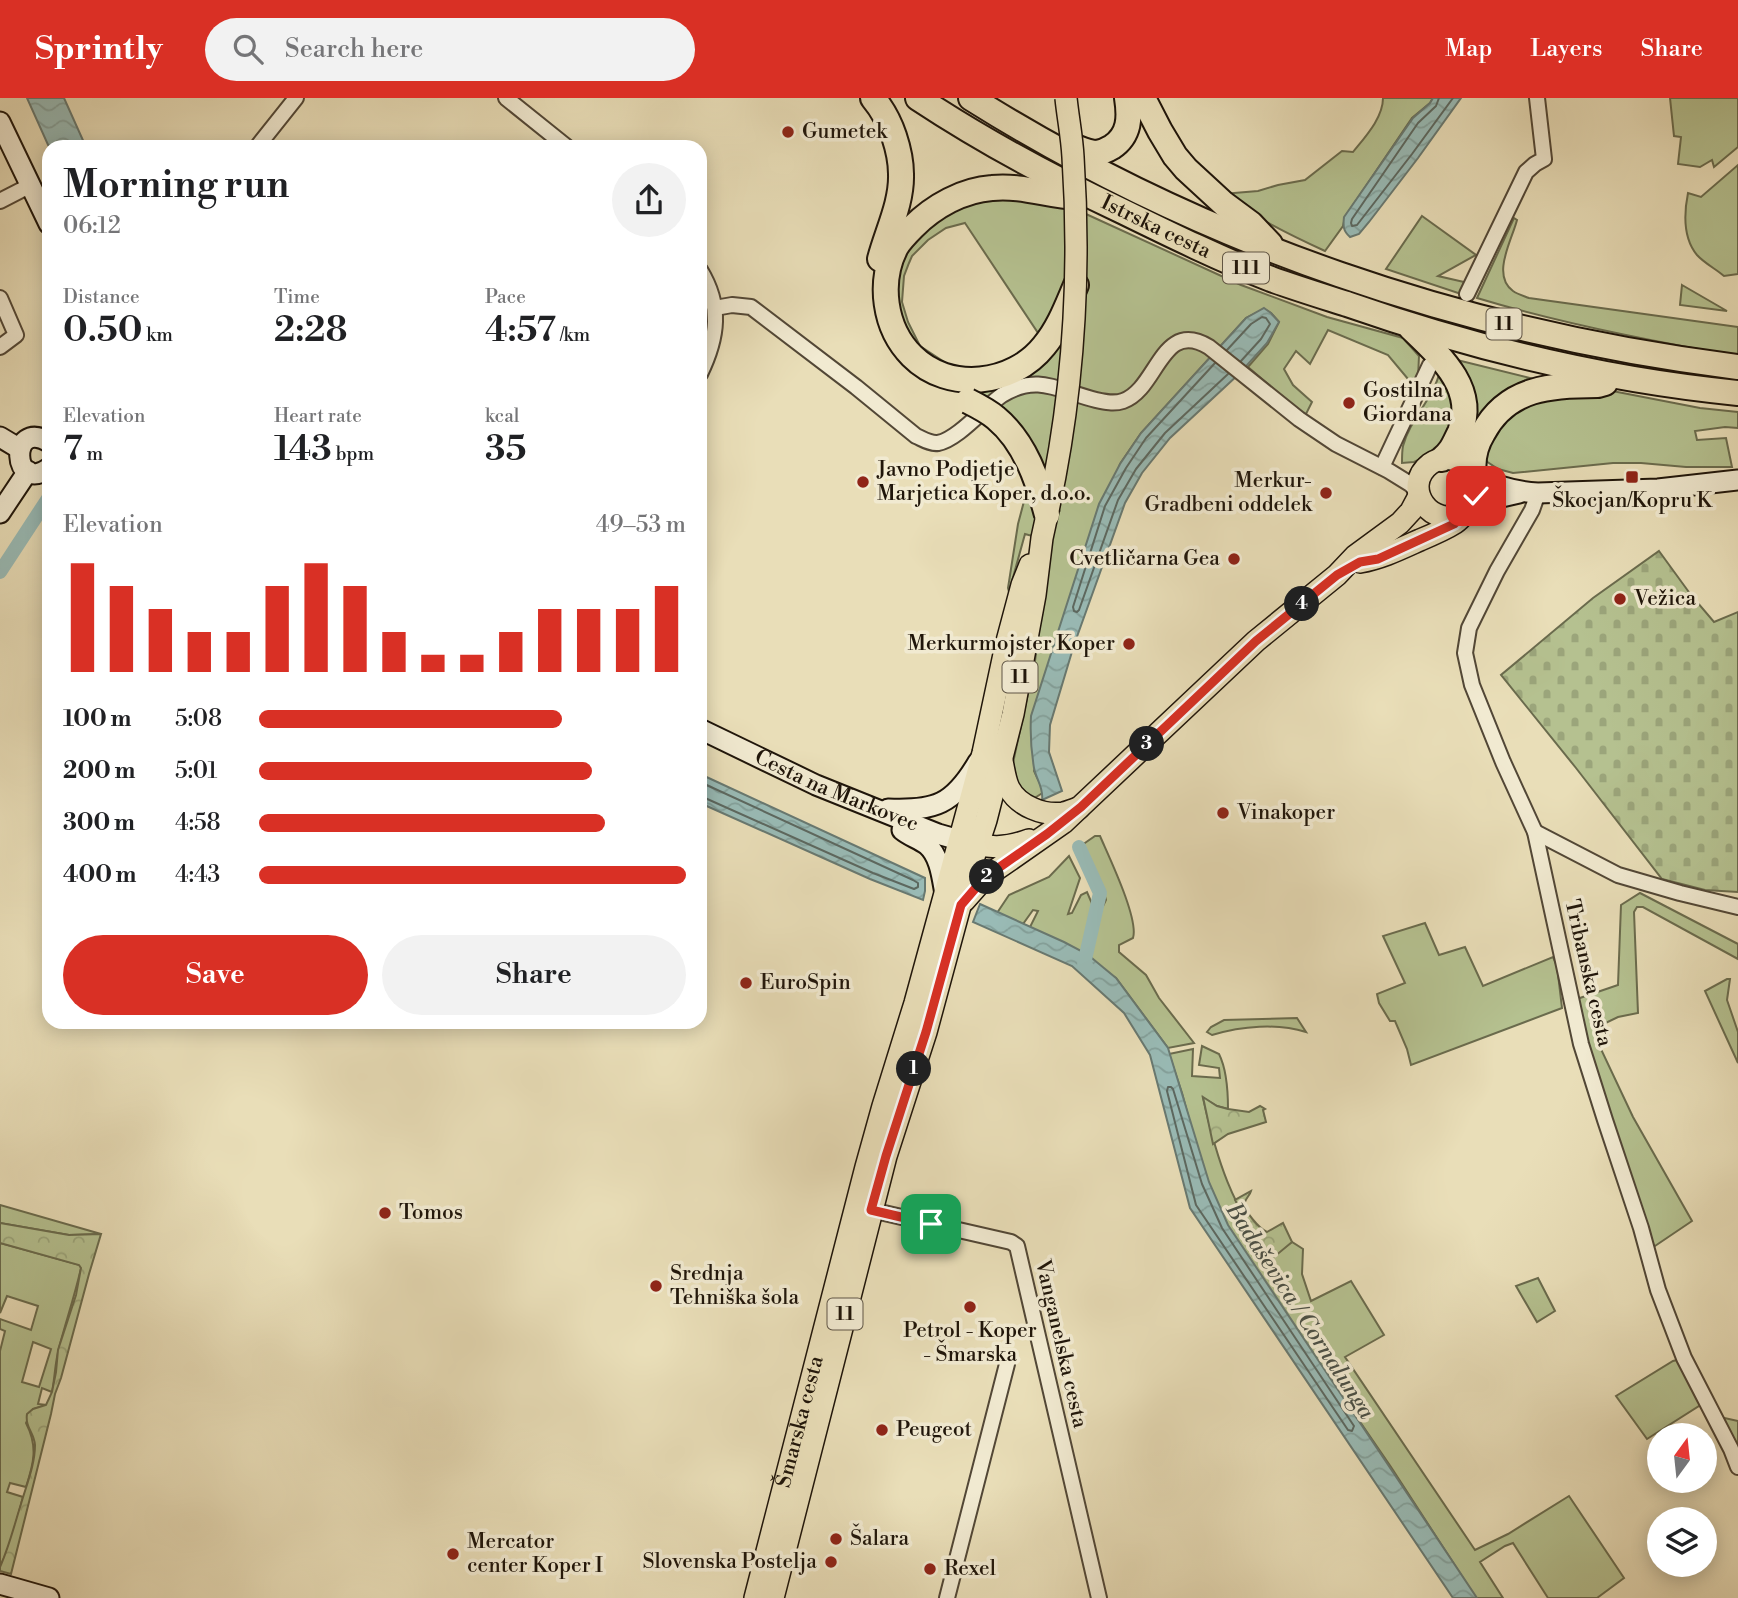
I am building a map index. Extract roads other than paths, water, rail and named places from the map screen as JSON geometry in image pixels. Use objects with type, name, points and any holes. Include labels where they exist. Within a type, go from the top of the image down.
[{"type":"highway","points":[[873,98],[891,125],[899,151],[902,174],[897,204],[875,281],[878,314],[889,342],[910,368],[971,399]]},
{"type":"highway","name":"Istrska cesta","points":[[918,98],[1026,163],[1191,245],[1273,279],[1408,326]]},
{"type":"highway","name":"Istrska cesta","points":[[971,98],[1026,133],[1153,200],[1278,253]]},
{"type":"highway","points":[[1026,133],[1047,136],[1085,151],[1099,153],[1118,143],[1125,135],[1129,123],[1127,98]]},
{"type":"highway","points":[[1143,98],[1175,156],[1186,169],[1224,204],[1251,224],[1278,253]]},
{"type":"highway","points":[[1045,527],[1036,480],[1022,448],[994,416],[939,373],[913,357],[903,345],[892,326],[887,307],[885,290],[888,267],[896,247],[919,220],[937,206],[961,195],[978,190],[1016,187],[1073,197],[1091,196]]},
{"type":"highway","name":"11","points":[[1278,253],[1402,296],[1508,325],[1623,350],[1738,367]]},
{"type":"highway","points":[[971,399],[986,379],[1025,365],[1043,348],[1054,333],[1076,284]]},
{"type":"highway","points":[[1408,326],[1447,364],[1465,404],[1464,421],[1451,452],[1436,461]]},
{"type":"highway","name":"111","points":[[1408,326],[1550,363],[1623,378]]},
{"type":"highway","points":[[1475,476],[1475,451],[1491,419],[1517,397],[1531,391],[1548,387],[1598,385],[1623,378],[1738,393]]},
{"type":"main road","name":"11","points":[[969,843],[992,756],[1013,714],[1064,422],[1076,284],[1073,155],[1066,98]]},
{"type":"main road","points":[[953,900],[980,883],[1081,807],[1256,641],[1337,575],[1355,556],[1400,523],[1411,511],[1419,494],[1420,477],[1436,461],[1449,458],[1471,469],[1477,485],[1476,496],[1454,524],[1378,559],[1360,562]]},
{"type":"main road","points":[[1419,494],[1424,506],[1437,516]]},
{"type":"main road","points":[[1337,575],[1431,518],[1460,515],[1467,510]]},
{"type":"main road","points":[[992,756],[1018,801],[1047,812],[1062,813],[1081,807]]},
{"type":"main road","points":[[969,843],[1007,847],[1047,834]]},
{"type":"main road","name":"Šmarska cesta","points":[[773,1598],[871,1210],[926,1032],[953,900],[969,843]]},
{"type":"main road","name":"Šmarska cesta","points":[[755,1598],[869,1155],[915,1003],[953,900]]},
{"type":"street","points":[[263,140],[296,98]]},
{"type":"street","points":[[506,98],[558,140]]},
{"type":"street","points":[[1467,294],[1526,172],[1544,159],[1537,98]]},
{"type":"street","points":[[0,122],[42,209]]},
{"type":"street","points":[[0,201],[31,186]]},
{"type":"street","points":[[707,281],[715,308],[715,332],[707,358]]},
{"type":"street","points":[[0,298],[16,335],[0,347]]},
{"type":"street","points":[[715,308],[732,305],[751,307],[916,436],[936,443],[956,434],[971,399],[1002,395],[1030,384],[1049,385],[1108,403],[1122,401],[1137,392],[1146,382],[1166,351],[1180,341],[1197,341],[1209,347],[1298,419],[1336,444],[1386,469],[1410,484],[1419,494]]},
{"type":"street","points":[[1386,469],[1430,365]]},
{"type":"street","points":[[0,437],[20,449]]},
{"type":"street","points":[[42,438],[25,441],[20,449],[19,461],[27,471],[42,473]]},
{"type":"street","points":[[1386,469],[1416,469],[1436,461]]},
{"type":"street","points":[[0,513],[27,471]]},
{"type":"street","points":[[1475,476],[1499,487],[1531,493]]},
{"type":"street","points":[[1467,510],[1493,499],[1531,493],[1658,489],[1738,480]]},
{"type":"street","name":"Tribanska cesta","points":[[1531,493],[1532,510],[1497,571],[1469,628],[1465,653],[1472,685],[1535,832],[1581,1044],[1641,1228],[1658,1290],[1684,1358],[1738,1467]]},
{"type":"street","name":"Cesta na Markovec","points":[[707,732],[816,785],[938,834],[969,843]]},
{"type":"street","points":[[873,808],[931,808],[960,788],[971,773],[992,756]]},
{"type":"street","points":[[873,808],[932,851],[953,900]]},
{"type":"street","points":[[1535,832],[1618,875],[1680,894],[1738,907]]},
{"type":"street","name":"Vanganelska cesta","points":[[871,1210],[1011,1242],[1017,1246],[1099,1598]]},
{"type":"street","points":[[947,1598],[1007,1364]]},
{"type":"street","points":[[0,1584],[50,1598]]},
{"type":"water","points":[[27,98],[64,98],[83,140],[46,140]]},
{"type":"water","points":[[1433,98],[1461,98],[1369,222],[1359,234],[1350,237],[1344,228],[1344,217],[1413,118]]},
{"type":"water","points":[[1264,308],[1279,322],[1267,343],[1240,373],[1170,438],[1142,473],[1125,503],[1074,645],[1050,725],[1049,752],[1062,791],[1042,800],[1033,761],[1031,716],[1099,504],[1120,464],[1141,433],[1246,318]]},
{"type":"water","points":[[707,777],[925,878],[923,900],[707,806]]},
{"type":"water","points":[[980,904],[1087,954],[1116,978],[1168,1048],[1209,1182],[1228,1225],[1477,1598],[1453,1598],[1190,1208],[1150,1055],[1124,1013],[1072,966],[973,922]]},
{"type":"waterway","points":[[0,572],[42,508]]},
{"type":"waterway","name":"Badaševica / Cornalunga","points":[[1079,847],[1100,893],[1084,964],[1090,971]]},
{"type":"place","name":"Gumetek","points":[[788,132]]},
{"type":"place","name":"Gostilna Giordana","points":[[1349,403]]},
{"type":"place","name":"Škocjan/Kopru K","points":[[1632,477]]},
{"type":"place","name":"Javno Podjetje Marjetica Koper, d.o.o.","points":[[863,482]]},
{"type":"place","name":"Merkur- Gradbeni oddelek","points":[[1326,493]]},
{"type":"place","name":"Cvetličarna Gea","points":[[1234,559]]},
{"type":"place","name":"Vežica","points":[[1620,599]]},
{"type":"place","name":"Merkurmojster Koper","points":[[1129,644]]},
{"type":"place","name":"Vinakoper","points":[[1223,813]]},
{"type":"place","name":"EuroSpin","points":[[746,983]]},
{"type":"place","name":"Tomos","points":[[385,1213]]},
{"type":"place","name":"Srednja Tehniška šola","points":[[656,1286]]},
{"type":"place","name":"Petrol - Koper - Šmarska","points":[[970,1307]]},
{"type":"place","name":"Peugeot","points":[[882,1430]]},
{"type":"place","name":"Šalara","points":[[836,1539]]},
{"type":"place","name":"Mercator center Koper I","points":[[453,1554]]},
{"type":"place","name":"Slovenska Postelja","points":[[831,1562]]},
{"type":"place","name":"Rexel","points":[[930,1569]]}]
